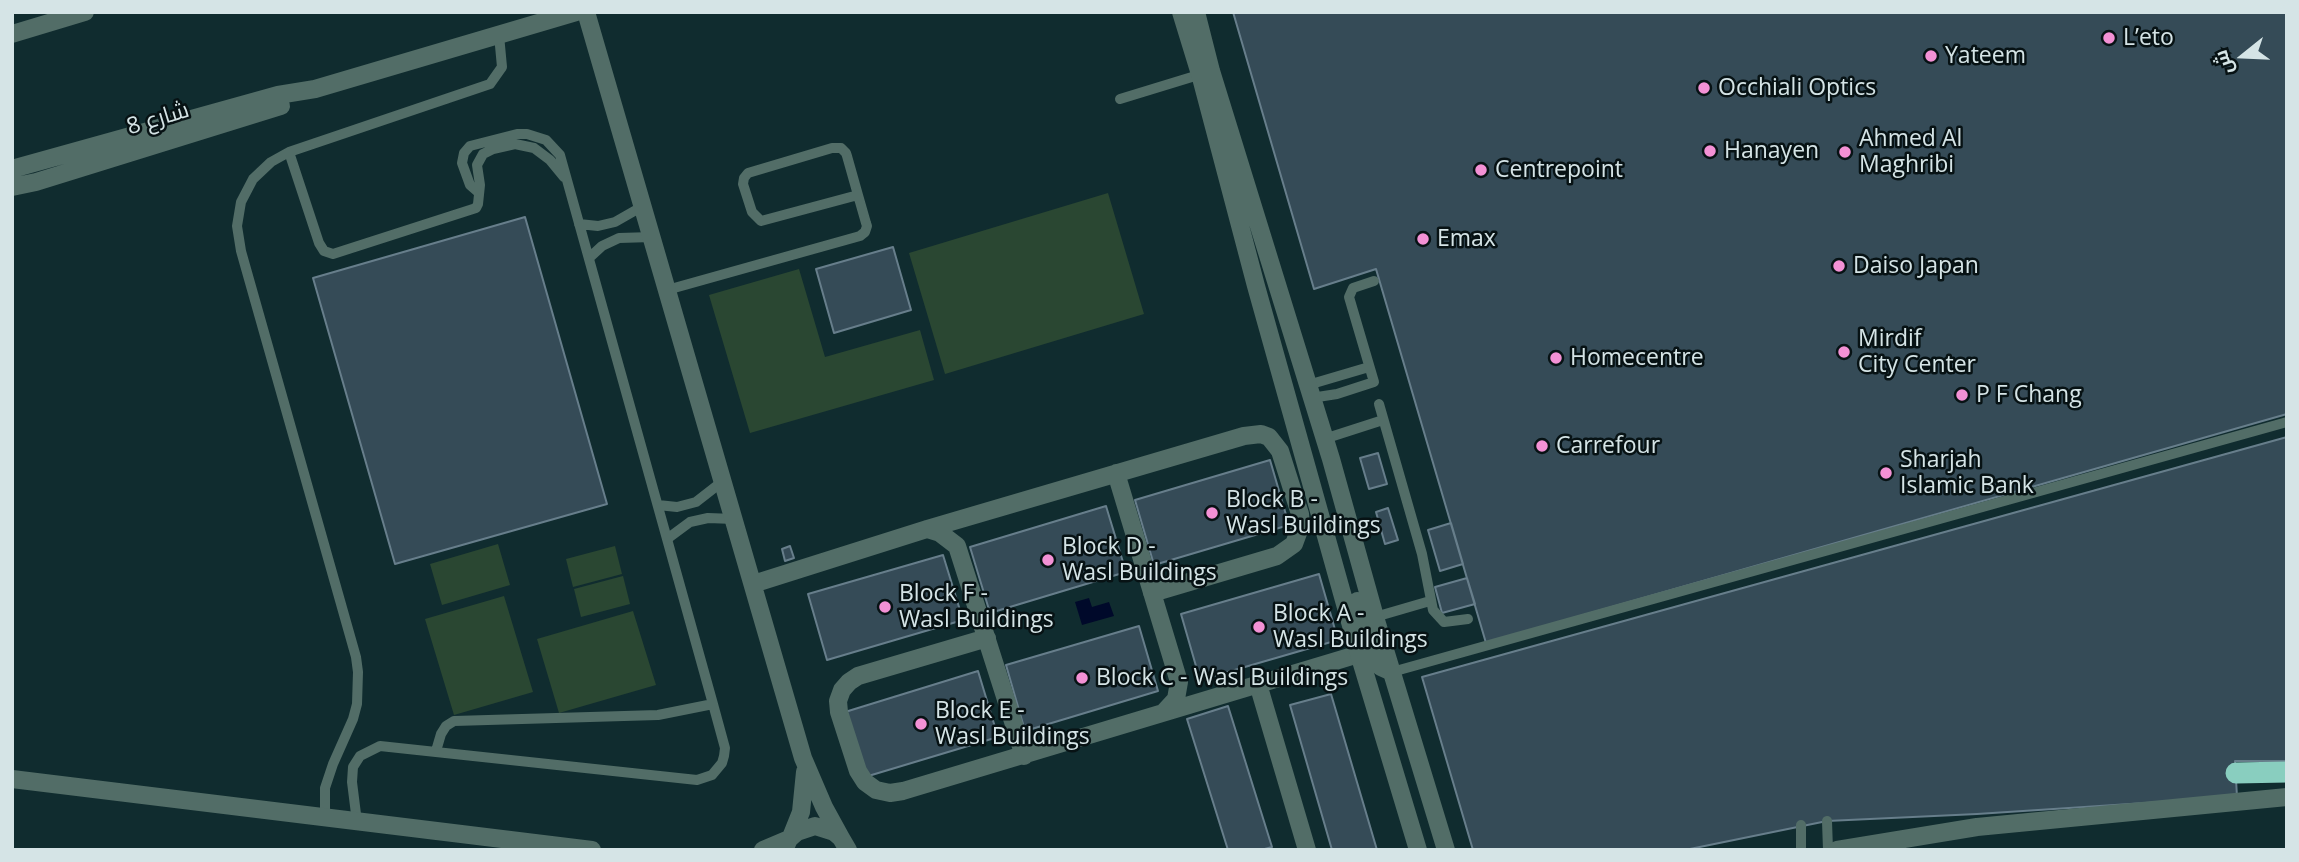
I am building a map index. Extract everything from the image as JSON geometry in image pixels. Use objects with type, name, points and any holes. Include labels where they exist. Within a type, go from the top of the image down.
[{"type":"highway","points":[[2236,773],[2287,772]]},
{"type":"street","points":[[12,34],[85,12]]},
{"type":"street","name":"شارع 8","points":[[12,169],[265,98],[315,89],[576,12]]},
{"type":"street","points":[[586,12],[803,758],[820,799],[845,844]]},
{"type":"street","points":[[1181,12],[1206,73],[1309,391],[1446,850]]},
{"type":"street","points":[[1196,12],[1206,73],[1256,286],[1359,653],[1418,850]]},
{"type":"street","name":"شارع 8","points":[[12,187],[36,182],[282,105],[315,89]]},
{"type":"street","points":[[1256,286],[1274,322],[1294,386],[1298,392],[1309,391]]},
{"type":"street","points":[[753,584],[927,529],[1244,436],[1261,434],[1269,438],[1280,451],[1296,501],[1301,525],[1294,544],[1287,551],[1152,593]]},
{"type":"street","points":[[1116,473],[1179,682],[1176,699],[1164,712]]},
{"type":"street","points":[[957,546],[963,529],[974,515]]},
{"type":"street","points":[[1322,515],[1335,531],[1339,541],[1374,657],[1381,667],[1392,672]]},
{"type":"street","points":[[927,529],[940,533],[957,546],[1024,756]]},
{"type":"street","points":[[987,638],[858,676],[842,690],[838,701],[839,712],[858,771],[865,782],[876,790],[890,793],[903,791],[1359,653]]},
{"type":"street","points":[[1258,684],[1307,850]]},
{"type":"street","points":[[788,842],[804,799],[803,758]]},
{"type":"street","points":[[12,779],[592,850]]},
{"type":"street","points":[[1837,850],[1964,828],[2182,804],[2287,797]]},
{"type":"street","points":[[764,850],[788,842],[806,828],[815,826],[825,828],[845,844]]},
{"type":"lane","points":[[325,817],[328,775],[357,704],[357,665],[241,251],[237,226],[241,202],[253,179],[271,162],[289,152],[484,88],[496,79],[502,66],[499,35]]},
{"type":"lane","points":[[1120,99],[1206,73]]},
{"type":"lane","points":[[357,822],[353,767],[360,756],[380,746],[697,780],[712,775],[722,763],[724,755],[713,704],[564,164],[554,147],[537,136],[517,134],[475,145],[464,153],[463,168],[470,185],[478,192]]},
{"type":"lane","points":[[289,152],[319,243],[324,251],[333,254],[472,211],[478,204],[479,159],[487,151],[505,145],[525,145],[542,153],[557,167],[567,182]]},
{"type":"lane","points":[[667,290],[860,236],[866,232],[867,226],[846,153],[838,147],[751,172],[745,175],[743,181],[752,212],[761,221],[858,195]]},
{"type":"lane","points":[[579,224],[597,226],[615,222],[643,206]]},
{"type":"lane","points":[[589,258],[603,246],[619,238],[652,237]]},
{"type":"lane","points":[[1309,391],[1336,394],[1374,382],[1349,294],[1356,286],[1374,281]]},
{"type":"lane","points":[[1309,391],[1369,367]]},
{"type":"lane","points":[[1379,404],[1422,554],[1435,615],[1444,622],[1468,619]]},
{"type":"lane","points":[[1324,439],[1383,420]]},
{"type":"lane","points":[[1392,672],[2287,422]]},
{"type":"lane","points":[[657,505],[677,507],[696,502],[723,481]]},
{"type":"lane","points":[[667,539],[690,522],[708,518],[734,519]]},
{"type":"lane","points":[[1375,617],[1430,601]]},
{"type":"lane","points":[[436,751],[441,734],[446,726],[454,721],[658,715],[713,704]]},
{"type":"lane","points":[[1827,821],[1828,850]]},
{"type":"lane","points":[[1801,825],[1801,850]]},
{"type":"green space","points":[[1108,193],[1144,314],[945,374],[909,253]]},
{"type":"green space","points":[[799,269],[825,357],[920,330],[934,380],[750,433],[709,295]]},
{"type":"green space","points":[[498,544],[510,585],[442,605],[430,564]]},
{"type":"green space","points":[[615,546],[622,574],[573,587],[566,559]]},
{"type":"green space","points":[[623,576],[630,604],[581,617],[574,589]]},
{"type":"green space","points":[[504,596],[533,692],[454,715],[425,619]]},
{"type":"green space","points":[[633,611],[656,685],[559,713],[537,639]]},
{"type":"water","points":[[1089,598],[1092,607],[1109,602],[1114,616],[1082,625],[1075,602]]},
{"type":"building","name":"Mirdif City Center","points":[[1233,12],[2287,12],[2287,414],[1486,643],[1376,269],[1314,289]]},
{"type":"building","points":[[525,217],[607,504],[395,564],[313,278]]},
{"type":"building","points":[[893,247],[911,310],[834,333],[816,269]]},
{"type":"building","points":[[2287,437],[2287,761],[2235,761],[2237,797],[1827,821],[1685,850],[1473,850],[1422,677]]},
{"type":"building","points":[[1378,453],[1387,484],[1369,489],[1360,458]]},
{"type":"building","name":"Block B - Wasl Buildings","points":[[1270,460],[1289,525],[1154,565],[1135,500]]},
{"type":"building","name":"Block D - Wasl Buildings","points":[[1106,506],[1126,572],[990,613],[970,547]]},
{"type":"building","points":[[1388,508],[1398,540],[1385,544],[1376,512]]},
{"type":"building","points":[[1451,523],[1463,564],[1440,571],[1428,530]]},
{"type":"building","points":[[790,546],[794,558],[785,561],[782,549]]},
{"type":"building","name":"Block F - Wasl Buildings","points":[[943,555],[963,620],[827,660],[808,594]]},
{"type":"building","name":"Block A - Wasl Buildings","points":[[1319,574],[1338,640],[1200,680],[1181,614]]},
{"type":"building","points":[[1467,578],[1475,604],[1442,613],[1435,587]]},
{"type":"building","name":"Block C - Wasl Buildings","points":[[1139,626],[1158,691],[1025,731],[1006,665]]},
{"type":"building","name":"Block E - Wasl Buildings","points":[[978,671],[998,737],[865,777],[845,712]]},
{"type":"building","points":[[1331,694],[1377,850],[1332,850],[1290,705]]},
{"type":"building","points":[[1228,706],[1272,847],[1261,850],[1228,850],[1187,719]]},
{"type":"place","name":"L’eto","points":[[2109,38]]},
{"type":"place","name":"Yateem","points":[[1931,56]]},
{"type":"place","name":"Occhiali Optics","points":[[1704,88]]},
{"type":"place","name":"Hanayen","points":[[1710,151]]},
{"type":"place","name":"Ahmed Al Maghribi","points":[[1845,152]]},
{"type":"place","name":"Centrepoint","points":[[1481,170]]},
{"type":"place","name":"Emax","points":[[1423,239]]},
{"type":"place","name":"Daiso Japan","points":[[1839,266]]},
{"type":"place","name":"Mirdif City Center","points":[[1844,352]]},
{"type":"place","name":"Homecentre","points":[[1556,358]]},
{"type":"place","name":"P F Chang","points":[[1962,395]]},
{"type":"place","name":"Carrefour","points":[[1542,446]]},
{"type":"place","name":"Sharjah Islamic Bank","points":[[1886,473]]},
{"type":"place","name":"Block B - Wasl Buildings","points":[[1212,513]]},
{"type":"place","name":"Block D - Wasl Buildings","points":[[1048,560]]},
{"type":"place","name":"Block F - Wasl Buildings","points":[[885,607]]},
{"type":"place","name":"Block A - Wasl Buildings","points":[[1259,627]]},
{"type":"place","name":"Block C - Wasl Buildings","points":[[1082,678]]},
{"type":"place","name":"Block E - Wasl Buildings","points":[[921,724]]}]
